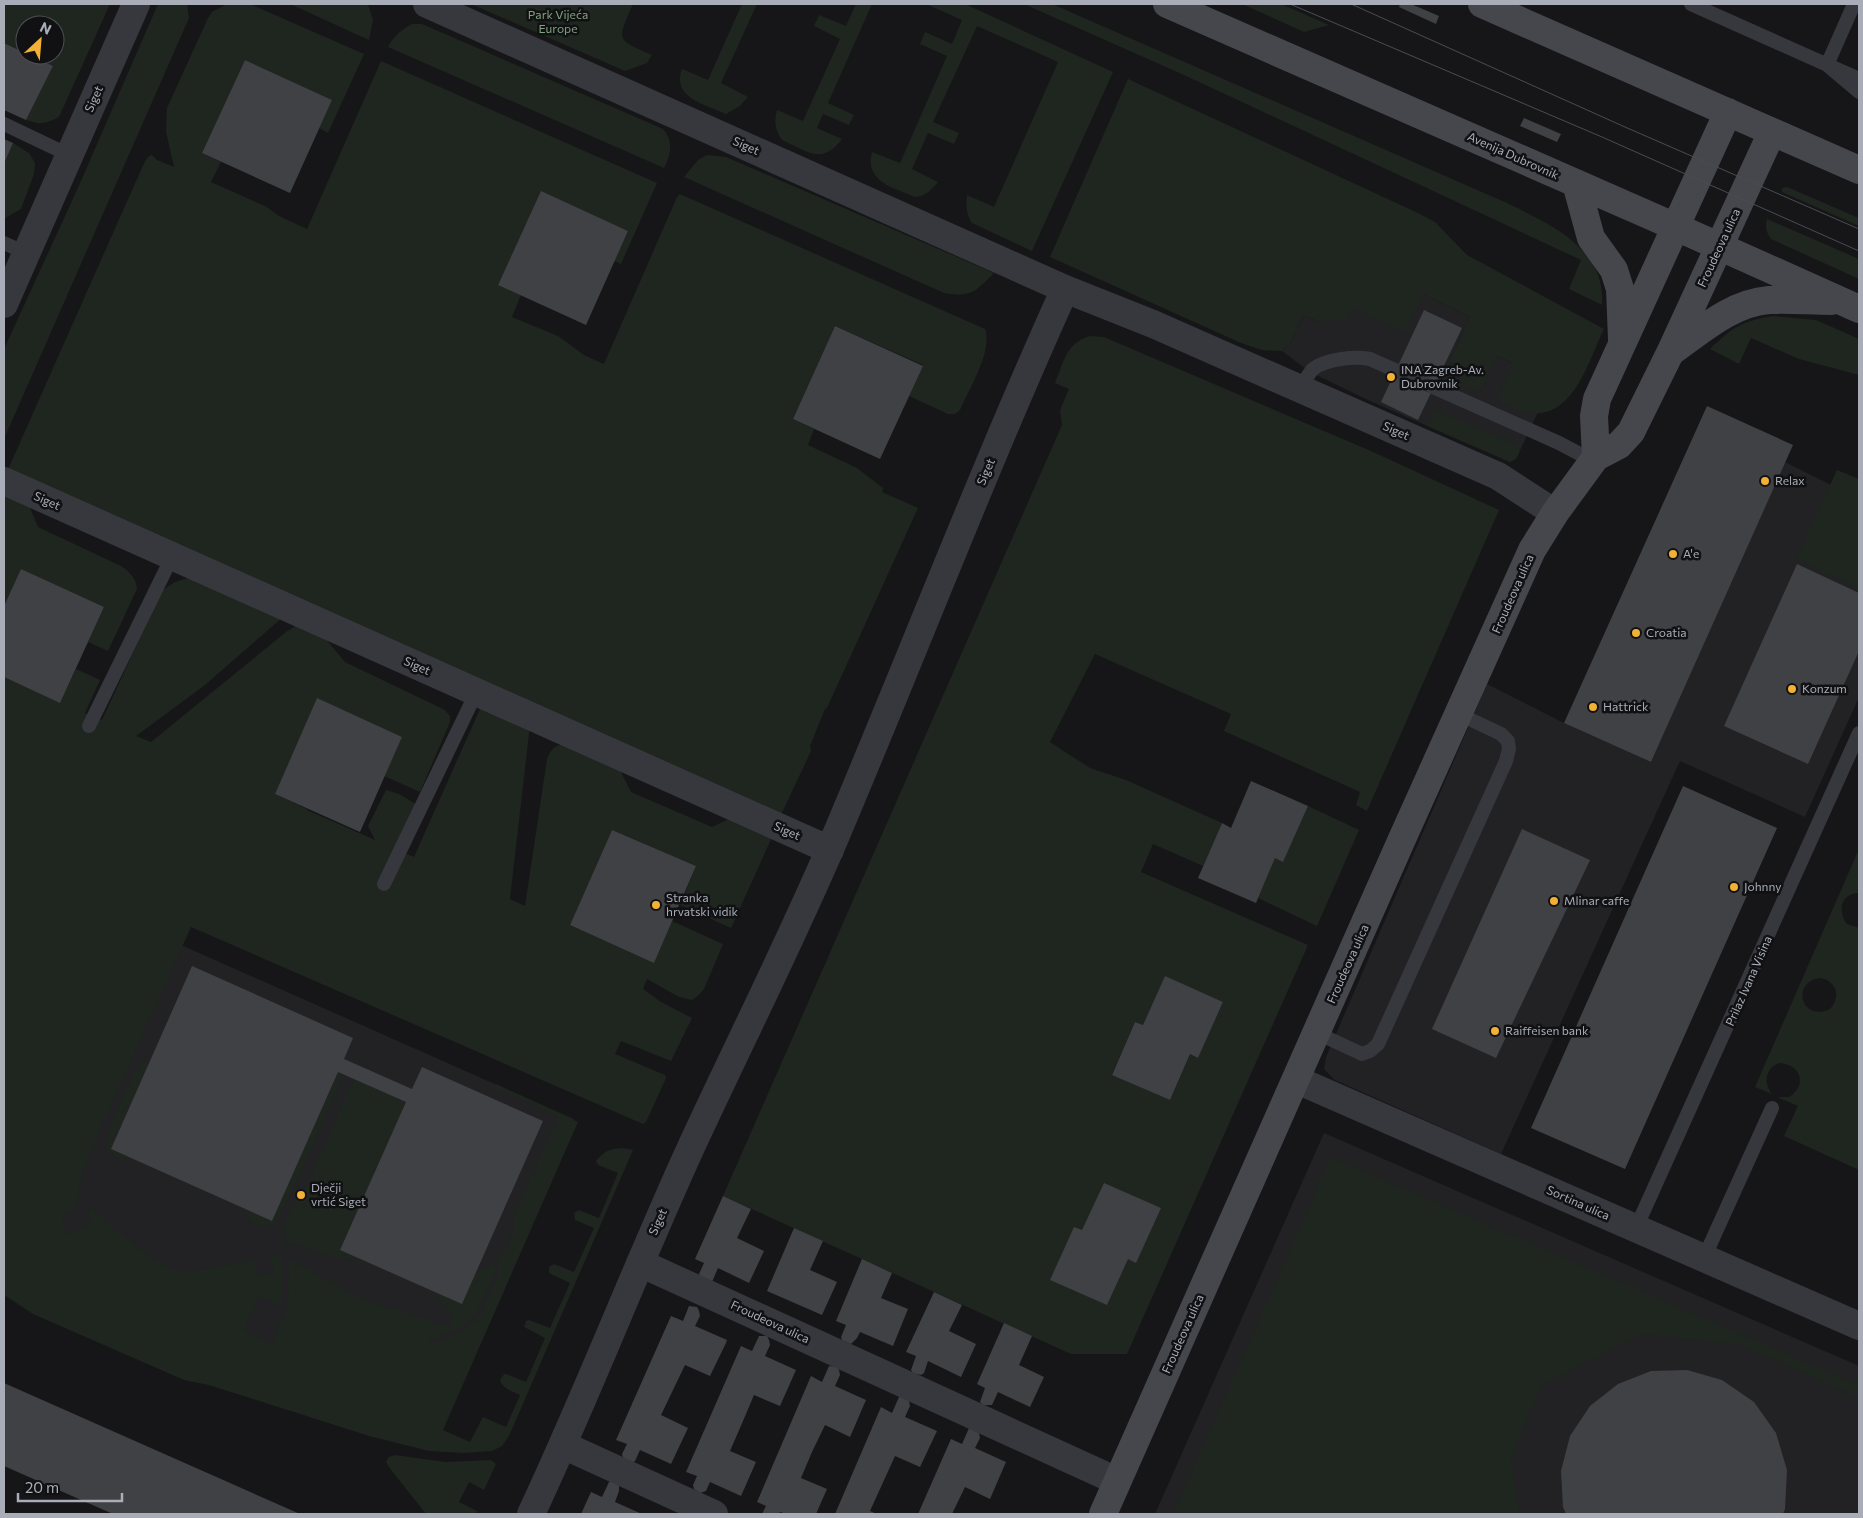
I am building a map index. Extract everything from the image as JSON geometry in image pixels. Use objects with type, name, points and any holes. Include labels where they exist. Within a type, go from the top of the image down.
[{"type":"street","name":"Siget","points":[[4,304],[15,248],[69,155],[136,4]]},
{"type":"street","name":"Siget","points":[[427,4],[1065,289],[1153,324],[1498,476],[1555,513]]},
{"type":"street","name":"Avenija Dubrovnik","points":[[1167,4],[1720,246],[1850,305]]},
{"type":"street","points":[[1482,4],[1859,170]]},
{"type":"street","points":[[1594,459],[1594,416],[1597,399],[1728,112]]},
{"type":"street","name":"Froudeova ulica","points":[[1103,1514],[1532,550],[1555,513],[1594,459],[1619,445],[1632,432],[1772,132]]},
{"type":"street","points":[[1576,183],[1591,238],[1614,270],[1620,289],[1622,314],[1621,345]]},
{"type":"street","name":"Siget","points":[[531,1514],[563,1445],[692,1145],[830,850],[924,620],[1065,289]]},
{"type":"street","points":[[1670,353],[1723,315],[1742,307],[1768,300],[1850,305]]},
{"type":"street","name":"Siget","points":[[4,481],[830,850]]},
{"type":"street","name":"Sortina ulica","points":[[1297,1080],[1859,1326]]},
{"type":"street","name":"Froudeova ulica","points":[[640,1263],[1117,1481]]},
{"type":"street","points":[[563,1445],[714,1514]]},
{"type":"lane","points":[[1691,4],[1859,79]]},
{"type":"lane","points":[[1827,65],[1854,4]]},
{"type":"lane","points":[[1827,65],[1859,92]]},
{"type":"lane","points":[[4,124],[69,155]]},
{"type":"lane","points":[[1300,389],[1313,370],[1326,363],[1356,356],[1370,359],[1594,459]]},
{"type":"lane","points":[[89,726],[172,557]]},
{"type":"lane","points":[[384,884],[476,693]]},
{"type":"lane","points":[[1317,1033],[1362,1054],[1370,1051],[1378,1044],[1506,761],[1509,749],[1508,741],[1501,734],[1458,714]]},
{"type":"lane","name":"Prilaz Ivana Visina","points":[[1636,1228],[1816,833],[1859,733]]},
{"type":"lane","points":[[1704,1258],[1772,1108]]},
{"type":"shaded area","name":"INA Zagreb-Av. Dubrovnik","points":[[1423,294],[1470,317],[1449,362],[1464,369],[1480,392],[1496,356],[1513,363],[1522,410],[1538,412],[1516,459],[1510,462],[1368,400],[1310,372],[1282,351],[1290,344],[1303,315],[1319,322],[1352,308]]},
{"type":"shaded area","points":[[1785,462],[1859,499],[1859,697],[1805,817],[1680,761],[1501,1154],[1335,1080],[1324,1069],[1326,1057],[1487,684],[1564,723],[1651,762]]},
{"type":"shaded area","name":"Dječji vrtić Siget","points":[[172,941],[574,1119],[431,1446],[28,1271]]},
{"type":"shaded area","points":[[1324,1133],[1859,1366],[1859,1514],[1155,1514]]},
{"type":"green space","points":[[4,4],[110,4],[59,117],[50,121],[36,123],[26,120],[53,66],[51,65],[65,65],[65,15],[15,15],[15,48],[4,43]]},
{"type":"green space","points":[[158,4],[187,4],[189,18],[4,439],[4,349],[77,190]]},
{"type":"green space","points":[[227,4],[250,4],[364,54],[328,133],[319,128],[332,100],[245,60],[202,153],[221,162],[211,182],[267,207],[279,216],[307,229],[381,61],[657,183],[621,264],[614,261],[628,231],[541,192],[498,285],[521,295],[512,317],[558,336],[584,355],[604,364],[677,197],[680,194],[985,329],[987,338],[986,348],[979,370],[960,410],[955,414],[948,414],[909,396],[923,365],[835,326],[793,419],[814,429],[808,445],[857,468],[883,488],[882,492],[918,508],[825,709],[810,746],[811,751],[781,815],[6,474],[145,161],[152,155],[157,160],[174,167],[166,132],[167,108],[208,18],[212,12]]},
{"type":"green space","points":[[290,4],[368,4],[373,20],[369,40]]},
{"type":"green space","name":"Park Vijeća Europe","points":[[471,4],[633,4],[624,25],[623,37],[626,42],[652,55],[647,63],[625,71]]},
{"type":"green space","points":[[742,4],[757,4],[721,83],[748,97],[740,106],[726,114],[692,99],[681,87],[680,79],[682,69],[708,80]]},
{"type":"green space","points":[[856,4],[872,4],[828,103],[854,115],[849,125],[823,114],[817,128],[842,139],[828,152],[814,154],[807,152],[782,140],[776,126],[777,110],[803,121],[840,39],[814,26],[819,15],[846,26]]},
{"type":"green space","points":[[926,4],[965,4],[1113,72],[1032,251],[972,223],[967,210],[967,195],[994,207],[1058,62],[977,26],[933,122],[959,133],[954,144],[928,133],[912,169],[938,182],[925,194],[915,197],[890,187],[877,177],[872,170],[872,152],[900,163],[947,56],[920,44],[925,32],[952,44],[962,20]]},
{"type":"green space","points":[[1024,4],[1052,4],[1507,203],[1540,220],[1572,240],[1585,253],[1595,268],[1601,285],[1602,305],[1569,289],[1581,260],[1184,75]]},
{"type":"green space","points":[[1242,4],[1281,4],[1329,25],[1304,32]]},
{"type":"green space","points":[[412,24],[422,24],[663,129],[670,143],[668,158],[664,168],[388,47],[398,34]]},
{"type":"green space","points":[[1128,79],[1418,213],[1435,222],[1467,255],[1604,329],[1584,374],[1575,389],[1565,401],[1553,410],[1538,413],[1518,409],[1497,398],[1513,363],[1497,356],[1480,392],[1458,382],[1464,369],[1449,362],[1470,317],[1423,294],[1404,333],[1352,308],[1345,319],[1319,322],[1303,315],[1290,344],[1282,351],[1262,350],[1241,343],[1050,257]]},
{"type":"green space","points":[[13,143],[29,153],[35,163],[34,174],[21,209],[4,219],[4,164]]},
{"type":"green space","points":[[707,155],[726,157],[994,273],[977,289],[967,294],[944,293],[684,177],[698,160]]},
{"type":"green space","points":[[1787,187],[1859,218],[1859,226],[1782,192],[1782,188]]},
{"type":"green space","points":[[1767,219],[1859,259],[1859,279],[1771,239],[1766,229]]},
{"type":"green space","points":[[1773,316],[1816,320],[1859,339],[1859,375],[1799,359],[1751,338],[1739,364],[1710,349],[1738,326],[1753,320]]},
{"type":"green space","points":[[1090,336],[1104,337],[1371,451],[1499,510],[1367,811],[1356,805],[1360,792],[1224,731],[1231,714],[1095,654],[1050,742],[1090,768],[1126,780],[1222,823],[1203,866],[1153,844],[1141,872],[1308,945],[1127,1354],[1071,1354],[723,1196],[1062,425],[1060,410],[1069,389],[1055,383],[1067,354],[1082,339]],"holes":[[[1165,977],[1223,1002],[1198,1058],[1190,1054],[1170,1100],[1112,1074],[1135,1022],[1143,1025]]]},
{"type":"green space","points":[[1436,410],[1517,445],[1520,449],[1518,456],[1510,462],[1427,426]]},
{"type":"green space","points":[[1837,470],[1859,479],[1859,588],[1796,559]]},
{"type":"green space","points":[[4,491],[28,503],[38,527],[121,566],[134,578],[137,589],[108,651],[88,642],[104,607],[21,570],[4,606]]},
{"type":"green space","points":[[196,577],[284,616],[205,685],[136,736],[151,742],[297,625],[324,637],[345,662],[445,710],[450,716],[450,722],[420,792],[384,776],[402,737],[317,699],[275,794],[375,840],[368,826],[386,790],[399,794],[416,804],[396,849],[414,857],[480,709],[487,706],[530,725],[510,899],[525,906],[547,759],[553,748],[564,744],[619,768],[631,792],[712,827],[735,816],[773,835],[731,928],[680,905],[696,866],[612,830],[570,925],[654,962],[672,921],[723,944],[704,989],[692,1000],[679,997],[647,979],[643,989],[661,1002],[692,1018],[671,1061],[621,1041],[615,1054],[665,1075],[666,1078],[646,1122],[643,1124],[191,927],[98,1135],[82,1174],[76,1206],[61,1216],[67,1235],[89,1225],[91,1222],[90,1208],[149,1257],[183,1273],[254,1260],[258,1276],[274,1272],[271,1256],[283,1254],[282,1307],[259,1296],[244,1330],[272,1344],[288,1307],[289,1258],[357,1297],[449,1327],[454,1316],[433,1295],[432,1290],[476,1273],[494,1263],[496,1273],[478,1310],[467,1325],[428,1340],[431,1344],[467,1330],[480,1315],[499,1272],[497,1261],[513,1236],[514,1214],[559,1117],[494,1088],[496,1084],[578,1122],[443,1430],[470,1442],[483,1417],[506,1427],[520,1395],[505,1387],[500,1380],[506,1374],[526,1382],[545,1338],[524,1327],[526,1321],[529,1320],[550,1328],[570,1283],[551,1274],[549,1267],[554,1264],[574,1272],[594,1228],[575,1220],[574,1213],[579,1210],[599,1218],[618,1173],[598,1165],[596,1161],[604,1153],[613,1149],[633,1150],[509,1436],[502,1446],[492,1451],[464,1453],[429,1451],[369,1436],[209,1385],[184,1380],[33,1314],[4,1295],[4,677],[60,702],[76,669],[100,680],[85,713],[102,720],[161,592],[177,582]]},
{"type":"green space","points":[[1308,806],[1359,830],[1317,926],[1258,898],[1275,858],[1283,861]]},
{"type":"green space","points":[[1859,849],[1859,893],[1848,896],[1845,899],[1842,904],[1842,914],[1847,924],[1859,928],[1859,1170],[1784,1136],[1798,1106],[1777,1097],[1789,1097],[1799,1087],[1799,1076],[1793,1067],[1779,1063],[1771,1069],[1767,1077],[1767,1085],[1772,1094],[1755,1087]],"holes":[[[1821,978],[1826,980],[1836,990],[1835,1000],[1830,1009],[1820,1012],[1812,1010],[1806,1006],[1803,1000],[1805,986],[1811,981]]]},
{"type":"green space","points":[[142,1061],[149,1064],[111,1149],[128,1157],[120,1160],[108,1152],[110,1133],[116,1112],[134,1072],[137,1072]]},
{"type":"green space","points":[[338,1072],[343,1075],[280,1217],[276,1222],[266,1227],[257,1224],[252,1221],[244,1208],[272,1221]]},
{"type":"green space","points":[[354,1079],[406,1102],[340,1250],[361,1259],[321,1254],[284,1239],[285,1221],[301,1190],[305,1190]]},
{"type":"green space","points":[[1331,1157],[1859,1385],[1859,1398],[1741,1345],[1641,1334],[1541,1386],[1511,1459],[1519,1514],[1173,1514]]},
{"type":"green space","points":[[395,1455],[445,1462],[491,1460],[496,1464],[484,1490],[469,1482],[459,1502],[477,1511],[475,1514],[426,1514],[388,1466],[386,1461],[389,1457]]},
{"type":"building","points":[[1400,4],[1411,4],[1439,16],[1436,24],[1399,7]]},
{"type":"building","points":[[4,43],[15,48],[15,65],[53,66],[26,120],[4,110]]},
{"type":"building","points":[[245,60],[332,100],[290,193],[202,153]]},
{"type":"building","points":[[1524,118],[1561,134],[1557,142],[1520,126]]},
{"type":"building","points":[[4,139],[13,143],[4,164]]},
{"type":"building","points":[[541,191],[628,231],[586,325],[498,285]]},
{"type":"building","points":[[1424,310],[1462,328],[1418,420],[1381,402]]},
{"type":"building","points":[[835,326],[923,366],[880,459],[793,419]]},
{"type":"building","points":[[1707,406],[1793,445],[1651,762],[1564,723]]},
{"type":"building","name":"Konzum","points":[[1797,564],[1859,593],[1859,651],[1808,764],[1724,726]]},
{"type":"building","points":[[21,569],[104,607],[60,703],[4,677],[4,606]]},
{"type":"building","points":[[317,698],[402,737],[360,832],[275,794]]},
{"type":"building","points":[[1251,781],[1308,806],[1283,862],[1275,858],[1256,903],[1198,878],[1222,823],[1231,828]]},
{"type":"building","points":[[1683,786],[1777,828],[1625,1169],[1531,1128]]},
{"type":"building","points":[[1522,829],[1590,860],[1496,1058],[1432,1029]]},
{"type":"building","points":[[612,830],[696,866],[654,963],[570,925]]},
{"type":"building","points":[[192,966],[353,1038],[344,1059],[412,1089],[422,1067],[543,1121],[462,1304],[340,1250],[406,1102],[338,1072],[272,1221],[111,1149]]},
{"type":"building","points":[[1165,976],[1223,1002],[1198,1058],[1190,1054],[1170,1100],[1112,1075],[1135,1022],[1143,1025]]},
{"type":"building","points":[[1104,1183],[1161,1208],[1136,1263],[1128,1259],[1107,1305],[1050,1280],[1074,1227],[1082,1230]]},
{"type":"building","points":[[723,1196],[751,1209],[737,1238],[764,1251],[749,1283],[718,1268],[712,1282],[702,1280],[699,1274],[704,1263],[695,1259]]},
{"type":"building","points":[[794,1228],[823,1241],[810,1270],[837,1282],[822,1315],[767,1291]]},
{"type":"building","points":[[862,1259],[892,1273],[881,1298],[908,1309],[893,1346],[860,1332],[851,1344],[842,1340],[841,1337],[846,1325],[836,1321]]},
{"type":"building","points":[[934,1292],[962,1305],[949,1331],[976,1344],[961,1377],[928,1361],[924,1373],[921,1375],[913,1373],[911,1370],[916,1356],[906,1352]]},
{"type":"building","points":[[689,1306],[697,1307],[699,1311],[700,1316],[695,1326],[727,1340],[726,1343],[710,1376],[685,1365],[661,1415],[688,1428],[671,1464],[640,1450],[635,1461],[632,1463],[623,1458],[622,1454],[627,1444],[616,1440],[671,1316],[683,1321]]},
{"type":"building","points":[[1004,1323],[1032,1336],[1019,1365],[1044,1377],[1030,1407],[998,1392],[992,1405],[983,1405],[980,1402],[985,1388],[977,1384]]},
{"type":"building","points":[[759,1336],[767,1336],[769,1340],[770,1345],[765,1356],[796,1370],[780,1406],[754,1395],[730,1451],[756,1462],[741,1496],[710,1482],[706,1491],[700,1493],[694,1489],[693,1485],[697,1476],[686,1472],[741,1346],[752,1351]]},
{"type":"building","points":[[829,1366],[837,1367],[839,1370],[840,1375],[835,1386],[866,1400],[850,1437],[825,1425],[812,1452],[801,1478],[827,1489],[816,1514],[786,1514],[780,1512],[779,1514],[762,1514],[766,1506],[757,1502],[811,1376],[822,1382]]},
{"type":"building","points":[[1687,1370],[1722,1380],[1754,1402],[1776,1433],[1787,1470],[1785,1509],[1783,1514],[1566,1514],[1563,1507],[1561,1471],[1570,1436],[1590,1406],[1618,1384],[1651,1371]]},
{"type":"building","points":[[4,1383],[300,1514],[113,1514],[4,1466]]},
{"type":"building","points":[[899,1397],[907,1398],[909,1401],[910,1406],[905,1417],[937,1431],[920,1467],[895,1456],[870,1511],[877,1514],[835,1514],[881,1407],[892,1413]]},
{"type":"building","points":[[969,1428],[979,1433],[980,1438],[975,1448],[1006,1462],[990,1499],[965,1487],[952,1514],[918,1514],[951,1439],[962,1444]]},
{"type":"building","points":[[613,1481],[619,1486],[615,1502],[642,1514],[581,1514],[591,1492],[602,1497],[609,1482]]},
{"type":"tram line","points":[[1290,4],[1602,137],[1859,251]]},
{"type":"tram line","points":[[1351,4],[1625,127],[1859,229]]},
{"type":"place","name":"INA Zagreb-Av. Dubrovnik","points":[[1391,377]]},
{"type":"place","name":"Relax","points":[[1765,481]]},
{"type":"place","name":"A'e","points":[[1673,554]]},
{"type":"place","name":"Croatia","points":[[1636,633]]},
{"type":"place","name":"Konzum","points":[[1792,689]]},
{"type":"place","name":"Hattrick","points":[[1593,707]]},
{"type":"place","name":"Johnny","points":[[1734,887]]},
{"type":"place","name":"Mlinar caffe","points":[[1554,901]]},
{"type":"place","name":"Stranka hrvatski vidik","points":[[656,905]]},
{"type":"place","name":"Raiffeisen bank","points":[[1495,1031]]},
{"type":"place","name":"Dječji vrtić Siget","points":[[301,1195]]}]
